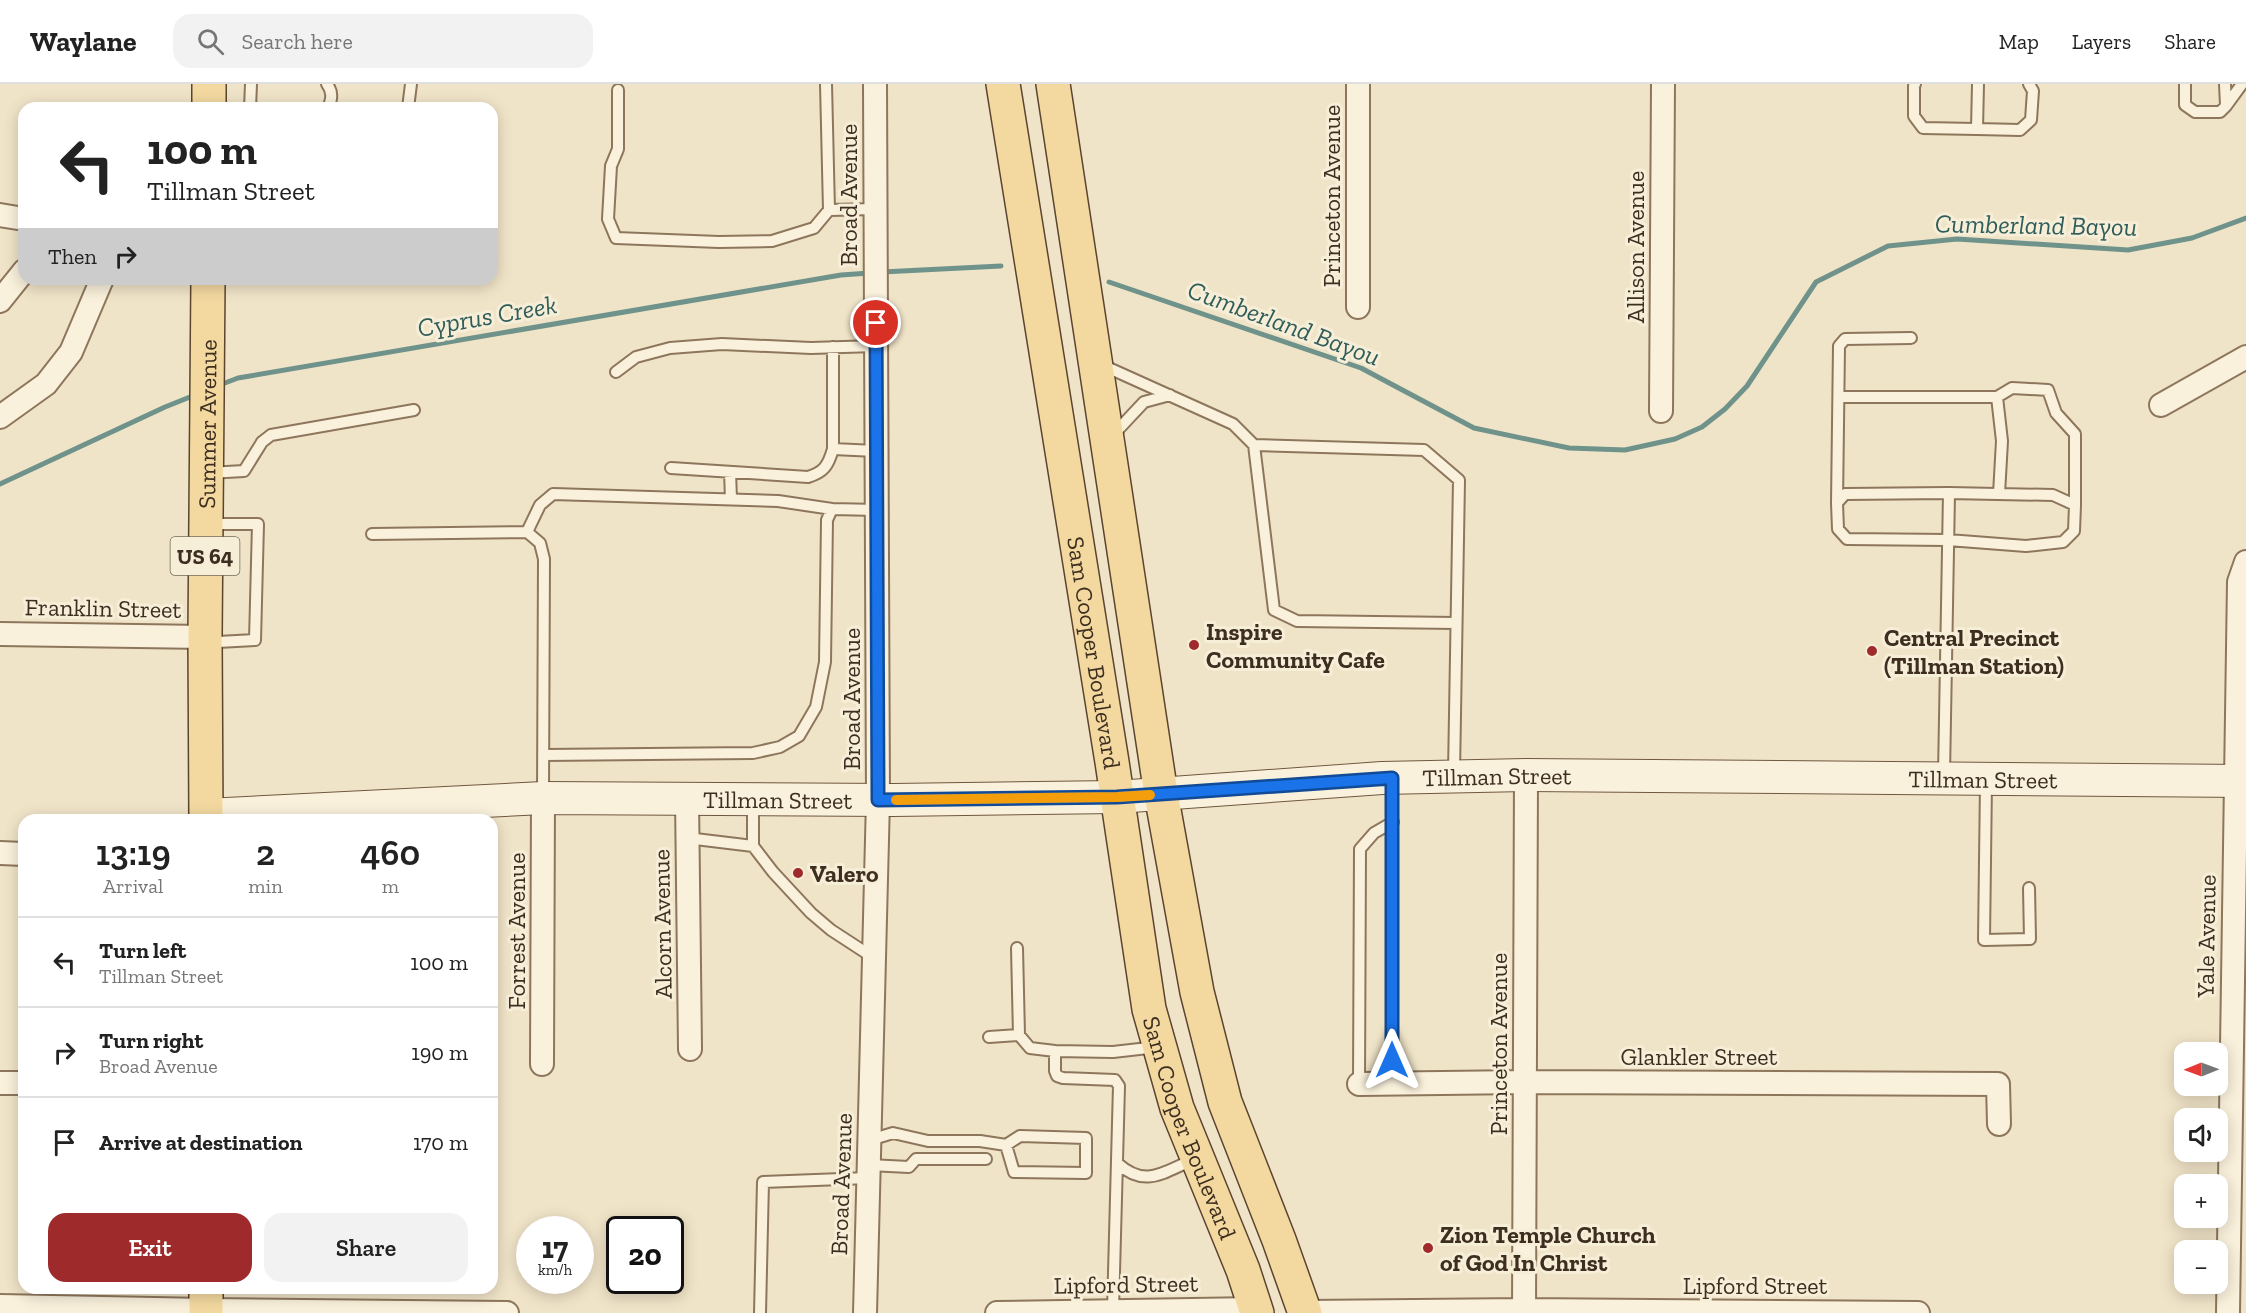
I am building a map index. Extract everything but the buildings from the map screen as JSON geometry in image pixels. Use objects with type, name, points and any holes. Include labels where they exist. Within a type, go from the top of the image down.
[{"type":"main road","points":[[209,84],[209,102]]},
{"type":"main road","name":"Sam Cooper Boulevard","points":[[1003,84],[1149,1009],[1177,1108],[1243,1270],[1257,1311]]},
{"type":"main road","name":"Sam Cooper Boulevard","points":[[1053,84],[1161,794],[1197,992],[1225,1102],[1279,1240],[1304,1313]]},
{"type":"main road","name":"Summer Avenue","points":[[206,814],[205,473],[208,423],[206,350],[208,285]]},
{"type":"main road","name":"Tillman Street","points":[[273,814],[543,798],[878,800],[1117,797],[1392,778],[1526,776],[2241,781]]},
{"type":"street","name":"Broad Avenue","points":[[865,1313],[878,800],[875,84]]},
{"type":"street","name":"Princeton Avenue","points":[[1358,84],[1358,307]]},
{"type":"street","name":"Allison Avenue","points":[[1661,411],[1663,84]]},
{"type":"street","points":[[0,215],[18,218]]},
{"type":"street","points":[[0,301],[18,278]]},
{"type":"street","points":[[0,417],[11,402],[46,384],[71,352],[99,285]]},
{"type":"street","points":[[2161,405],[2246,357]]},
{"type":"street","name":"Yale Avenue","points":[[2228,1313],[2241,781],[2239,582],[2246,562]]},
{"type":"street","name":"Franklin Street","points":[[0,634],[205,637]]},
{"type":"street","name":"Princeton Avenue","points":[[1524,1312],[1526,776]]},
{"type":"street","name":"Forrest Avenue","points":[[543,798],[543,1064]]},
{"type":"street","name":"Alcorn Avenue","points":[[687,798],[690,1049]]},
{"type":"street","points":[[0,853],[18,854]]},
{"type":"street","name":"Glankler Street","points":[[1359,1084],[1524,1082],[1998,1084],[1999,1124]]},
{"type":"street","points":[[0,1083],[18,1083]]},
{"type":"street","points":[[0,1306],[206,1304],[507,1313]]},
{"type":"street","name":"Lipford Street","points":[[997,1313],[1113,1310],[1257,1311]]},
{"type":"street","name":"Lipford Street","points":[[1304,1313],[1918,1313]]},
{"type":"lane","points":[[250,102],[251,84]]},
{"type":"lane","points":[[327,84],[331,90],[331,102]]},
{"type":"lane","points":[[409,102],[411,84]]},
{"type":"lane","points":[[618,90],[618,149],[610,166],[608,219],[616,238],[719,242],[772,241],[814,228],[829,210],[826,84]]},
{"type":"lane","points":[[1916,84],[1914,86],[1914,116],[1923,128],[2020,130],[2031,120],[2033,91],[2029,84]]},
{"type":"lane","points":[[1977,129],[1978,84]]},
{"type":"lane","points":[[2185,84],[2185,105],[2195,111],[2220,112],[2242,84]]},
{"type":"lane","points":[[2226,84],[2226,106]]},
{"type":"lane","points":[[829,210],[876,220]]},
{"type":"lane","points":[[1839,397],[1997,397],[2012,388],[2048,390],[2056,413],[2076,434],[2074,531],[2063,542],[2026,546],[1948,540],[1847,539],[1838,529],[1839,346],[1845,339],[1911,338]]},
{"type":"lane","points":[[616,372],[636,357],[670,348],[722,344],[876,346]]},
{"type":"lane","points":[[670,468],[808,477],[820,473],[829,465],[833,449],[833,347]]},
{"type":"lane","points":[[1095,362],[1233,424],[1254,445],[1274,610],[1297,621],[1456,622]]},
{"type":"lane","points":[[1107,440],[1144,402],[1170,395]]},
{"type":"lane","points":[[1997,397],[2002,441],[2000,494]]},
{"type":"lane","points":[[205,473],[244,471],[262,442],[271,435],[414,410]]},
{"type":"lane","points":[[1254,445],[1424,450],[1459,480],[1454,777]]},
{"type":"lane","points":[[833,449],[876,451]]},
{"type":"lane","points":[[730,472],[731,499]]},
{"type":"lane","points":[[1837,503],[1845,494],[1949,493],[2053,495],[2075,505]]},
{"type":"lane","points":[[1944,778],[1949,493]]},
{"type":"lane","points":[[527,532],[540,505],[553,494],[778,501],[832,509],[877,510]]},
{"type":"lane","points":[[543,755],[753,753],[780,747],[799,736],[816,707],[825,662],[827,520],[832,509]]},
{"type":"lane","points":[[205,524],[258,524],[255,640],[218,642],[205,637]]},
{"type":"lane","points":[[372,534],[527,532],[540,543],[544,559],[543,798]]},
{"type":"lane","points":[[1392,778],[1392,1083]]},
{"type":"lane","points":[[1986,779],[1984,940],[2030,939],[2029,888]]},
{"type":"lane","points":[[752,798],[753,846],[773,873],[811,913],[831,930],[874,958]]},
{"type":"lane","points":[[1359,1084],[1360,849],[1374,833],[1393,822]]},
{"type":"lane","points":[[687,838],[753,846]]},
{"type":"lane","points":[[1017,948],[1019,1035],[1030,1048],[1113,1052],[1160,1047]]},
{"type":"lane","points":[[989,1037],[1019,1035]]},
{"type":"lane","points":[[1055,1051],[1057,1076],[1115,1080],[1119,1086],[1113,1310]]},
{"type":"lane","points":[[869,1140],[893,1133],[928,1141],[980,1141],[1006,1145],[1020,1136],[1086,1138],[1086,1173],[1014,1172],[1006,1145]]},
{"type":"lane","points":[[1117,1162],[1129,1173],[1147,1178],[1197,1158]]},
{"type":"lane","points":[[760,1313],[763,1182],[909,1167],[916,1159],[986,1159]]},
{"type":"waterway","name":"Cumberland Bayou","points":[[1109,282],[1361,368],[1474,428],[1569,448],[1625,450],[1675,439],[1702,427],[1725,409],[1747,386],[1816,282],[1888,246],[1957,239],[2128,250],[2192,238],[2246,218]]},
{"type":"waterway","name":"Cyprus Creek","points":[[882,272],[1001,266]]},
{"type":"waterway","name":"Cyprus Creek","points":[[217,386],[238,378],[841,275],[870,273]]},
{"type":"waterway","name":"Cyprus Creek","points":[[0,484],[195,395]]},
{"type":"slow traffic","points":[[896,800],[1150,795]]},
{"type":"place","name":"Inspire Community Cafe","points":[[1194,645]]},
{"type":"place","name":"Central Precinct (Tillman Station)","points":[[1872,651]]},
{"type":"place","name":"Valero","points":[[798,873]]},
{"type":"place","name":"Zion Temple Church of God In Christ","points":[[1428,1248]]},
{"type":"route","points":[[876,323],[878,800],[1117,797],[1392,778],[1392,1060]]}]
